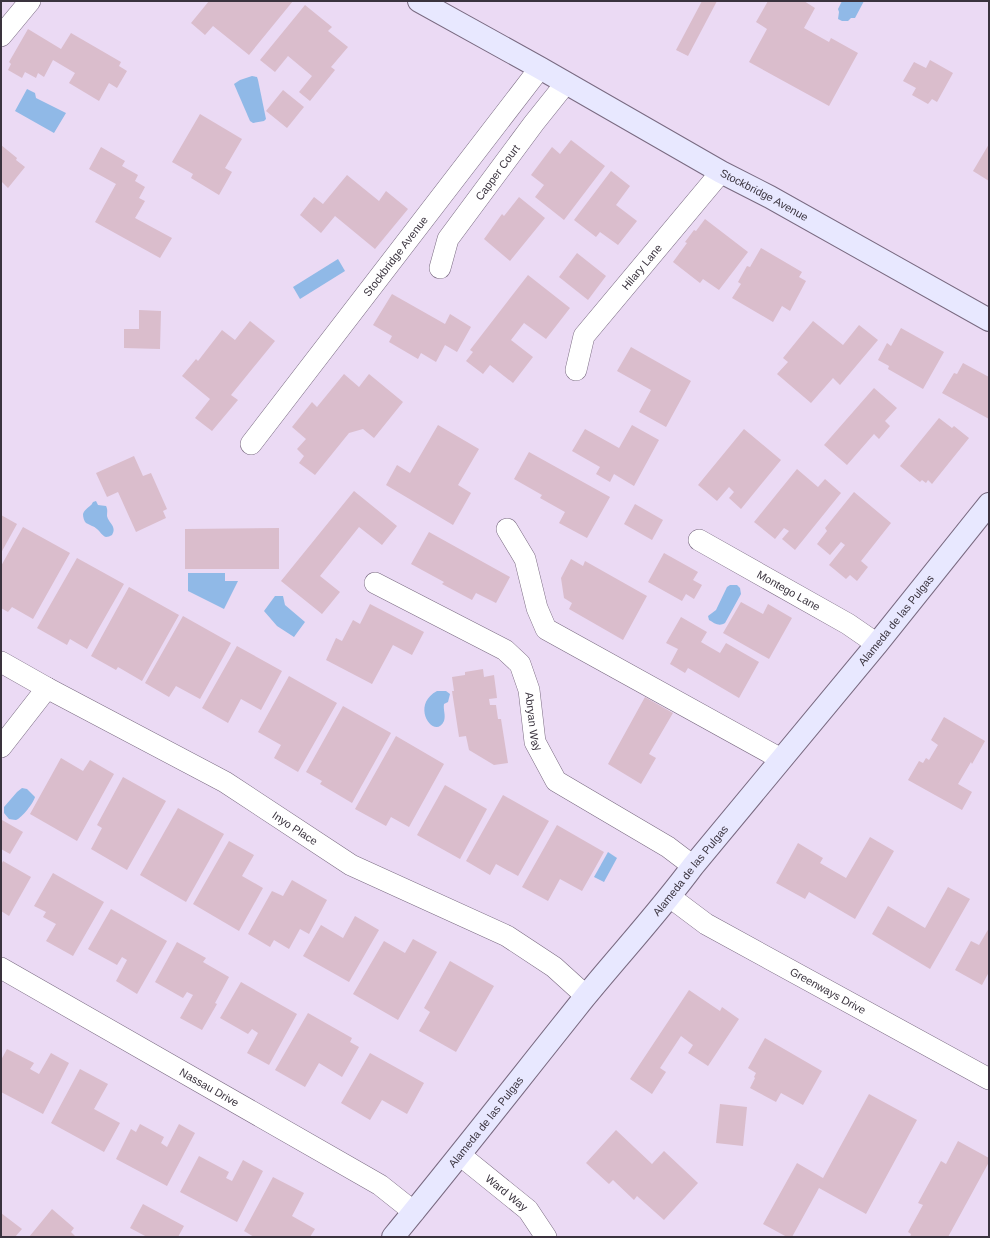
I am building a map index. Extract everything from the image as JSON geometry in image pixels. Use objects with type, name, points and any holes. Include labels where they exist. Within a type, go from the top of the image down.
[{"type":"main road","name":"Stockbridge Avenue","points":[[419,1],[540,68],[721,172],[777,201],[989,320]]},
{"type":"main road","name":"Alameda de las Pulgas","points":[[394,1237],[586,996],[670,897],[693,866],[877,644],[989,504]]},
{"type":"street","points":[[1,36],[30,1]]},
{"type":"street","name":"Stockbridge Avenue","points":[[252,444],[540,68]]},
{"type":"street","name":"Capper Court","points":[[440,268],[448,239],[534,123],[566,83]]},
{"type":"street","name":"Hilary Lane","points":[[576,370],[584,336],[721,172]]},
{"type":"street","points":[[507,529],[525,559],[537,608],[546,629],[781,759]]},
{"type":"street","name":"Montego Lane","points":[[699,540],[848,624],[877,644]]},
{"type":"street","name":"Abryan Way","points":[[375,583],[505,650],[520,664],[529,690],[535,742],[556,781],[668,847],[693,866]]},
{"type":"street","name":"Inyo Place","points":[[1,662],[46,688],[225,782],[351,864],[507,936],[554,967],[586,996]]},
{"type":"street","points":[[1,747],[46,688]]},
{"type":"street","name":"Greenways Drive","points":[[670,897],[706,924],[989,1079]]},
{"type":"street","name":"Nassau Drive","points":[[1,968],[380,1185],[414,1212]]},
{"type":"street","name":"Ward Way","points":[[460,1155],[528,1210],[546,1237]]},
{"type":"water","points":[[842,1],[864,1],[855,18],[851,18],[848,21],[842,21],[838,19],[838,9]]},
{"type":"water","points":[[252,76],[257,77],[258,80],[266,119],[264,121],[253,123],[250,121],[234,84],[240,80]]},
{"type":"water","points":[[27,89],[35,93],[36,98],[66,113],[54,133],[15,111]]},
{"type":"water","points":[[338,259],[345,271],[300,299],[293,287]]},
{"type":"water","points":[[96,501],[98,505],[107,507],[107,516],[114,529],[112,535],[106,537],[102,535],[96,528],[86,523],[84,520],[84,512],[93,502]]},
{"type":"water","points":[[188,573],[225,573],[225,581],[238,581],[224,609],[188,591]]},
{"type":"water","points":[[730,585],[737,585],[740,588],[741,594],[725,623],[721,625],[717,624],[709,620],[708,616],[716,610],[727,587]]},
{"type":"water","points":[[275,596],[283,596],[285,605],[305,622],[294,637],[277,626],[264,611]]},
{"type":"water","points":[[437,691],[446,691],[450,694],[448,702],[444,704],[444,721],[440,726],[435,727],[430,724],[427,719],[425,705],[429,697]]},
{"type":"water","points":[[22,788],[27,789],[35,797],[27,810],[18,819],[9,819],[4,813],[4,807]]},
{"type":"water","points":[[608,852],[617,858],[604,882],[594,877]]},
{"type":"building","points":[[209,1],[293,1],[249,55],[213,26],[205,35],[191,23]]},
{"type":"building","points":[[702,1],[717,1],[688,56],[676,50]]},
{"type":"building","points":[[768,1],[804,1],[815,8],[804,28],[829,42],[831,38],[858,53],[829,106],[749,62],[767,29],[756,22]]},
{"type":"building","points":[[305,5],[332,27],[328,31],[348,47],[331,67],[335,70],[310,101],[299,92],[312,76],[288,56],[275,72],[260,60]]},
{"type":"building","points":[[28,29],[61,49],[71,33],[121,62],[119,66],[127,71],[117,88],[109,83],[99,101],[69,83],[75,73],[53,60],[44,77],[38,73],[36,78],[25,72],[22,78],[8,70],[11,64],[9,62]]},
{"type":"building","points":[[930,60],[953,73],[937,102],[932,99],[928,104],[912,95],[916,88],[903,81],[914,62],[926,68]]},
{"type":"building","points":[[283,90],[304,107],[287,128],[266,111]]},
{"type":"building","points":[[200,114],[242,139],[225,168],[232,172],[219,195],[191,178],[193,174],[172,162]]},
{"type":"building","points":[[571,140],[605,166],[564,220],[535,197],[544,185],[531,175],[552,147],[560,154]]},
{"type":"building","points":[[989,144],[989,181],[973,171]]},
{"type":"building","points":[[1,145],[17,158],[16,160],[25,167],[8,188],[1,181]]},
{"type":"building","points":[[101,147],[125,161],[122,166],[138,175],[135,181],[145,187],[139,198],[145,201],[135,218],[172,238],[160,258],[95,222],[116,184],[89,169]]},
{"type":"building","points":[[611,171],[630,186],[616,205],[637,221],[618,245],[600,232],[596,237],[574,220]]},
{"type":"building","points":[[347,175],[379,201],[386,191],[408,209],[375,249],[335,216],[321,233],[300,215],[314,197],[323,204]]},
{"type":"building","points":[[519,197],[545,218],[510,261],[484,239],[502,214],[504,216]]},
{"type":"building","points":[[705,219],[748,252],[719,290],[703,279],[700,283],[673,262],[687,243],[685,242]]},
{"type":"building","points":[[761,248],[802,272],[799,277],[806,281],[790,311],[782,306],[773,322],[732,298],[741,284],[738,282],[747,266],[750,267]]},
{"type":"building","points":[[577,253],[606,276],[588,300],[559,277]]},
{"type":"building","points":[[528,275],[570,308],[546,339],[524,323],[511,340],[533,357],[513,383],[490,365],[483,374],[466,361],[473,352],[470,350]]},
{"type":"building","points":[[392,294],[445,324],[450,314],[471,327],[457,352],[445,345],[436,362],[421,353],[418,359],[389,342],[392,336],[373,325]]},
{"type":"building","points":[[139,310],[161,311],[160,349],[124,348],[124,329],[139,329]]},
{"type":"building","points":[[250,321],[275,341],[231,395],[238,400],[212,431],[195,418],[210,399],[182,376],[196,359],[198,361],[222,330],[235,340]]},
{"type":"building","points":[[813,321],[843,345],[859,325],[878,340],[840,385],[833,378],[811,403],[777,374],[788,362],[783,358]]},
{"type":"building","points":[[901,328],[944,352],[923,389],[888,369],[889,366],[878,360],[887,343],[891,346]]},
{"type":"building","points":[[631,347],[691,381],[666,427],[639,412],[651,390],[617,371]]},
{"type":"building","points":[[963,363],[989,377],[989,419],[942,393],[954,373],[957,374]]},
{"type":"building","points":[[344,374],[359,387],[369,374],[403,402],[374,438],[363,429],[349,433],[315,475],[299,463],[304,456],[297,449],[306,439],[292,427],[312,402],[317,407]]},
{"type":"building","points":[[874,388],[897,408],[885,421],[890,426],[879,439],[874,434],[847,465],[824,445]]},
{"type":"building","points":[[939,418],[952,428],[954,426],[969,438],[932,484],[928,480],[926,483],[922,480],[920,482],[900,466]]},
{"type":"building","points":[[438,425],[479,449],[458,485],[471,493],[453,525],[386,485],[397,465],[410,473]]},
{"type":"building","points":[[632,425],[659,440],[634,486],[614,474],[610,482],[596,474],[600,467],[572,451],[585,429],[619,448]]},
{"type":"building","points":[[744,429],[781,460],[741,509],[729,498],[734,492],[729,487],[717,501],[698,485]]},
{"type":"building","points":[[529,452],[610,497],[587,538],[559,523],[565,512],[540,498],[542,495],[514,479]]},
{"type":"building","points":[[134,456],[143,476],[151,473],[167,509],[163,511],[166,518],[136,532],[118,492],[107,497],[96,473]]},
{"type":"building","points":[[797,469],[818,487],[825,479],[841,493],[795,550],[782,539],[789,531],[784,528],[775,539],[754,522]]},
{"type":"building","points":[[354,491],[397,526],[382,545],[359,527],[320,576],[340,592],[322,614],[281,581]]},
{"type":"building","points":[[854,492],[891,523],[861,561],[868,567],[857,581],[850,575],[846,579],[829,565],[845,545],[841,542],[830,555],[817,544],[827,531],[825,528]]},
{"type":"building","points":[[635,504],[663,520],[652,540],[624,524]]},
{"type":"building","points":[[1,515],[17,524],[1,553]]},
{"type":"building","points":[[23,527],[70,553],[33,619],[12,607],[8,612],[1,608],[1,566]]},
{"type":"building","points":[[279,528],[279,569],[185,569],[185,529]]},
{"type":"building","points":[[429,532],[510,577],[496,603],[476,593],[472,600],[442,584],[444,582],[411,564]]},
{"type":"building","points":[[664,553],[698,572],[693,580],[702,585],[694,599],[686,594],[682,601],[648,582]]},
{"type":"building","points":[[77,558],[124,584],[87,649],[70,639],[67,645],[37,628]]},
{"type":"building","points":[[571,559],[583,566],[585,561],[647,596],[623,640],[569,609],[572,603],[564,598],[561,578]]},
{"type":"building","points":[[129,587],[179,615],[142,681],[118,667],[116,670],[91,656]]},
{"type":"building","points":[[741,602],[763,614],[768,604],[792,618],[769,659],[723,633]]},
{"type":"building","points":[[370,604],[424,632],[412,655],[393,645],[372,684],[326,660],[336,638],[342,641],[353,620],[360,624]]},
{"type":"building","points":[[183,616],[231,643],[200,699],[176,686],[169,697],[145,683]]},
{"type":"building","points":[[681,617],[707,632],[701,642],[720,653],[726,643],[759,662],[739,698],[688,668],[685,673],[670,664],[678,649],[666,643]]},
{"type":"building","points":[[237,646],[282,671],[261,710],[241,699],[228,723],[202,708]]},
{"type":"building","points":[[483,669],[484,677],[494,675],[497,698],[489,699],[490,705],[496,705],[498,719],[501,719],[508,763],[494,765],[469,750],[466,736],[459,737],[452,691],[454,691],[452,677],[465,675],[465,672]]},
{"type":"building","points":[[289,676],[337,703],[298,772],[274,758],[281,745],[258,732]]},
{"type":"building","points":[[645,697],[673,713],[649,754],[656,758],[641,784],[608,764]]},
{"type":"building","points":[[343,706],[391,733],[352,803],[320,784],[322,781],[306,772]]},
{"type":"building","points":[[944,717],[985,741],[972,764],[971,762],[958,784],[972,792],[962,810],[908,780],[919,761],[923,763],[926,758],[929,760],[938,745],[931,740]]},
{"type":"building","points":[[396,736],[444,764],[409,827],[391,817],[386,826],[355,809]]},
{"type":"building","points":[[61,758],[83,771],[90,760],[114,774],[77,841],[30,814]]},
{"type":"building","points":[[123,777],[166,801],[127,870],[91,849],[102,828],[97,825]]},
{"type":"building","points":[[445,785],[487,809],[460,859],[417,835]]},
{"type":"building","points":[[503,795],[549,821],[518,876],[496,864],[490,875],[466,861]]},
{"type":"building","points":[[178,808],[224,834],[186,902],[140,875]]},
{"type":"building","points":[[2,820],[23,832],[10,854],[1,849]]},
{"type":"building","points":[[557,825],[604,852],[582,891],[560,879],[548,901],[522,887]]},
{"type":"building","points":[[870,837],[894,851],[855,919],[809,892],[805,899],[776,883],[798,843],[823,858],[820,863],[846,878]]},
{"type":"building","points":[[229,841],[254,855],[242,876],[263,888],[239,931],[193,904]]},
{"type":"building","points":[[3,861],[31,877],[9,916],[1,911],[1,865]]},
{"type":"building","points":[[53,873],[104,902],[73,956],[46,941],[56,924],[43,917],[46,912],[34,906]]},
{"type":"building","points":[[292,880],[327,900],[309,934],[300,929],[289,949],[274,940],[270,947],[248,934],[272,891],[283,896]]},
{"type":"building","points":[[948,887],[970,899],[930,969],[872,934],[888,906],[925,928]]},
{"type":"building","points":[[111,909],[167,941],[137,994],[116,981],[127,960],[122,957],[117,965],[88,949]]},
{"type":"building","points":[[355,916],[379,930],[349,982],[303,956],[321,925],[343,938]]},
{"type":"building","points":[[989,928],[989,972],[982,985],[955,970],[971,941],[979,945]]},
{"type":"building","points":[[413,939],[437,952],[398,1020],[353,994],[384,941],[405,953]]},
{"type":"building","points":[[177,942],[206,958],[203,962],[229,977],[215,1003],[217,1004],[202,1030],[180,1018],[193,995],[187,992],[183,998],[155,982]]},
{"type":"building","points":[[450,961],[494,986],[456,1052],[419,1031],[430,1012],[424,1008]]},
{"type":"building","points":[[241,982],[297,1014],[269,1065],[247,1053],[258,1033],[252,1029],[248,1034],[220,1018]]},
{"type":"building","points":[[689,990],[720,1011],[722,1007],[739,1019],[708,1066],[688,1053],[693,1045],[681,1036],[660,1068],[666,1072],[652,1094],[630,1079]]},
{"type":"building","points":[[308,1013],[352,1038],[350,1042],[359,1047],[342,1077],[319,1063],[305,1087],[275,1070]]},
{"type":"building","points":[[765,1038],[822,1071],[803,1105],[781,1093],[776,1102],[750,1088],[756,1073],[748,1068]]},
{"type":"building","points":[[7,1049],[34,1063],[30,1069],[39,1074],[51,1053],[69,1063],[43,1114],[1,1092],[1,1060]]},
{"type":"building","points":[[370,1053],[424,1083],[407,1114],[382,1100],[370,1120],[341,1103]]},
{"type":"building","points":[[80,1069],[108,1084],[94,1109],[120,1123],[104,1152],[51,1123]]},
{"type":"building","points":[[869,1094],[917,1120],[866,1214],[819,1188],[792,1237],[787,1237],[763,1224],[797,1163],[823,1178]]},
{"type":"building","points":[[720,1104],[747,1107],[743,1146],[716,1143]]},
{"type":"building","points":[[140,1124],[164,1137],[161,1143],[167,1147],[179,1124],[195,1133],[167,1186],[116,1159],[131,1129],[136,1132]]},
{"type":"building","points":[[616,1130],[652,1164],[664,1151],[698,1183],[664,1220],[637,1196],[634,1200],[613,1180],[609,1184],[586,1163]]},
{"type":"building","points":[[958,1141],[989,1158],[989,1162],[948,1237],[910,1237],[911,1234],[908,1232],[923,1205],[918,1203],[941,1161],[946,1164]]},
{"type":"building","points":[[199,1156],[229,1172],[226,1178],[232,1181],[243,1160],[263,1171],[237,1222],[180,1192]]},
{"type":"building","points":[[273,1177],[304,1193],[292,1216],[315,1229],[310,1237],[254,1237],[244,1231]]},
{"type":"building","points":[[143,1204],[184,1226],[178,1237],[147,1237],[130,1228]]},
{"type":"building","points":[[52,1209],[74,1228],[71,1232],[76,1237],[29,1237]]},
{"type":"building","points":[[1,1213],[22,1229],[15,1237],[1,1237]]}]
